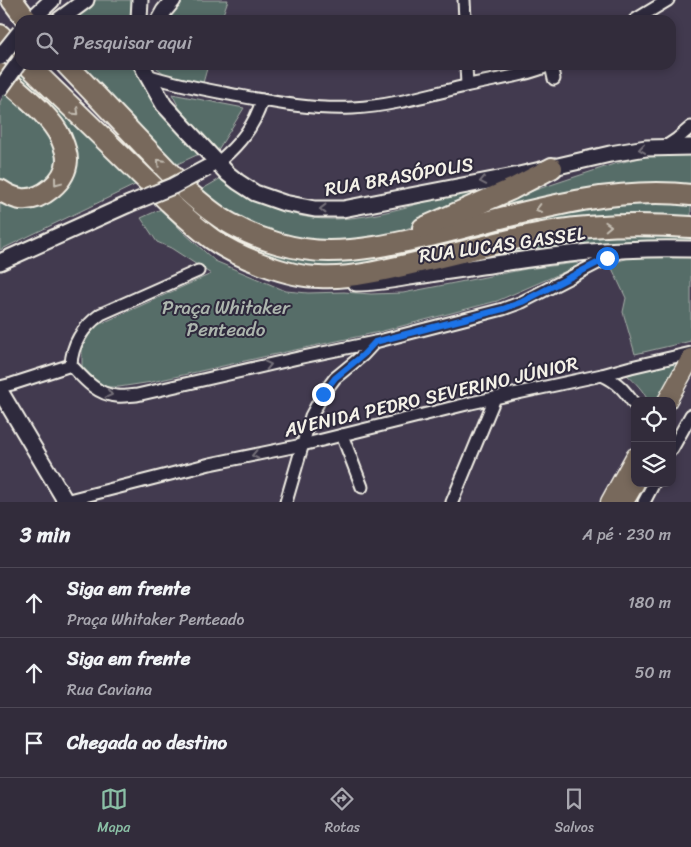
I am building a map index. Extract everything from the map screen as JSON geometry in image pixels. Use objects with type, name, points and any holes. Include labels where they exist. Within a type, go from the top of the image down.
[{"type":"highway","points":[[12,0],[23,15]]},
{"type":"highway","points":[[0,36],[15,55]]},
{"type":"highway","points":[[30,70],[169,202],[214,240],[233,252],[271,267],[306,276],[369,274],[552,231],[608,226],[664,225],[691,227]]},
{"type":"highway","points":[[72,70],[188,192],[207,208],[230,224],[257,237],[291,247],[327,251],[359,249],[406,241],[601,197],[651,193],[691,195]]},
{"type":"highway","points":[[0,74],[31,102],[54,127],[61,138],[67,161],[64,172],[58,182],[40,196],[23,199],[6,194],[0,190]]},
{"type":"highway","points":[[386,244],[518,186],[552,168]]},
{"type":"main road","points":[[669,397],[691,358]]},
{"type":"main road","points":[[676,406],[691,378]]},
{"type":"main road","points":[[610,502],[631,464]]},
{"type":"main road","points":[[624,502],[633,487]]},
{"type":"street","points":[[36,15],[52,0]]},
{"type":"street","points":[[139,15],[140,0]]},
{"type":"street","points":[[162,15],[174,0]]},
{"type":"street","points":[[464,0],[465,15]]},
{"type":"street","points":[[643,15],[668,0]]},
{"type":"street","points":[[65,15],[81,3]]},
{"type":"street","points":[[0,89],[15,62]]},
{"type":"street","points":[[144,70],[184,86],[314,108],[353,108],[388,104],[506,79],[535,70]]},
{"type":"street","name":"RUA BRASÓPOLIS","points":[[144,70],[164,105],[212,166],[255,193],[284,203],[315,209],[343,209],[646,148],[691,147]]},
{"type":"street","points":[[466,70],[467,86]]},
{"type":"street","points":[[552,70],[554,79]]},
{"type":"street","points":[[0,262],[173,186],[212,166],[229,154],[246,133],[255,119],[262,100]]},
{"type":"street","points":[[665,147],[691,128]]},
{"type":"street","points":[[71,365],[93,387],[104,394],[117,396],[137,395],[375,342],[503,309],[522,302],[626,249]]},
{"type":"street","name":"RUA LUCAS GASSEL","points":[[320,277],[352,283],[364,283],[590,251],[691,249]]},
{"type":"street","points":[[71,365],[75,343],[90,322],[101,314],[198,271]]},
{"type":"street","points":[[286,502],[311,416],[323,394],[335,378],[363,355],[375,342]]},
{"type":"street","name":"AVENIDA PEDRO SEVERINO JÚNIOR","points":[[65,501],[210,464],[302,445],[495,398],[602,376],[631,366],[691,353]]},
{"type":"street","points":[[0,386],[71,365]]},
{"type":"street","name":"AVENIDA PEDRO SEVERINO JÚNIOR","points":[[602,376],[611,379],[620,386],[631,401]]},
{"type":"street","points":[[0,391],[65,501]]},
{"type":"street","points":[[452,502],[495,398]]},
{"type":"street","points":[[676,442],[691,415]]},
{"type":"street","points":[[342,435],[362,486]]},
{"type":"street","points":[[644,502],[652,487]]},
{"type":"green space","points":[[96,0],[134,0],[134,15],[76,15]]},
{"type":"green space","points":[[178,0],[228,0],[223,15],[167,15]]},
{"type":"green space","points":[[23,70],[141,182],[0,250],[0,196],[22,204],[72,161],[15,82]]},
{"type":"green space","points":[[81,70],[140,70],[159,107],[199,154],[173,166]]},
{"type":"green space","points":[[160,70],[207,70],[203,83],[165,74]]},
{"type":"green space","points":[[7,89],[27,106],[60,151],[54,179],[23,193],[0,183],[0,102]]},
{"type":"green space","points":[[172,94],[244,108],[216,153],[184,117]]},
{"type":"green space","points":[[691,155],[691,184],[662,183],[635,185],[496,208],[492,207],[493,204],[614,164],[645,157]]},
{"type":"green space","points":[[223,177],[277,208],[298,215],[321,219],[367,216],[462,192],[495,186],[394,234],[331,244],[310,242],[249,228],[199,191]]},
{"type":"green space","points":[[186,196],[327,259],[359,260],[394,254],[463,234],[609,202],[691,200],[691,219],[350,268],[323,268],[282,261],[232,241],[211,227],[179,198]]},
{"type":"green space","name":"Praça Whitaker Penteado","points":[[161,209],[215,261],[286,291],[308,293],[403,293],[526,269],[576,263],[580,265],[497,301],[379,332],[152,382],[106,387],[85,372],[82,366],[82,348],[89,335],[98,325],[211,274],[171,248],[157,242],[141,218]]},
{"type":"green space","points":[[595,235],[691,235],[691,243],[626,241],[478,260],[477,258],[545,241]]},
{"type":"green space","points":[[644,253],[691,253],[691,341],[635,354],[623,312],[626,298],[610,264]]},
{"type":"green space","points":[[681,359],[663,397],[646,397],[627,375],[627,371]]},
{"type":"route","points":[[323,394],[335,378],[363,355],[375,342],[503,309],[522,302],[607,258]]}]
